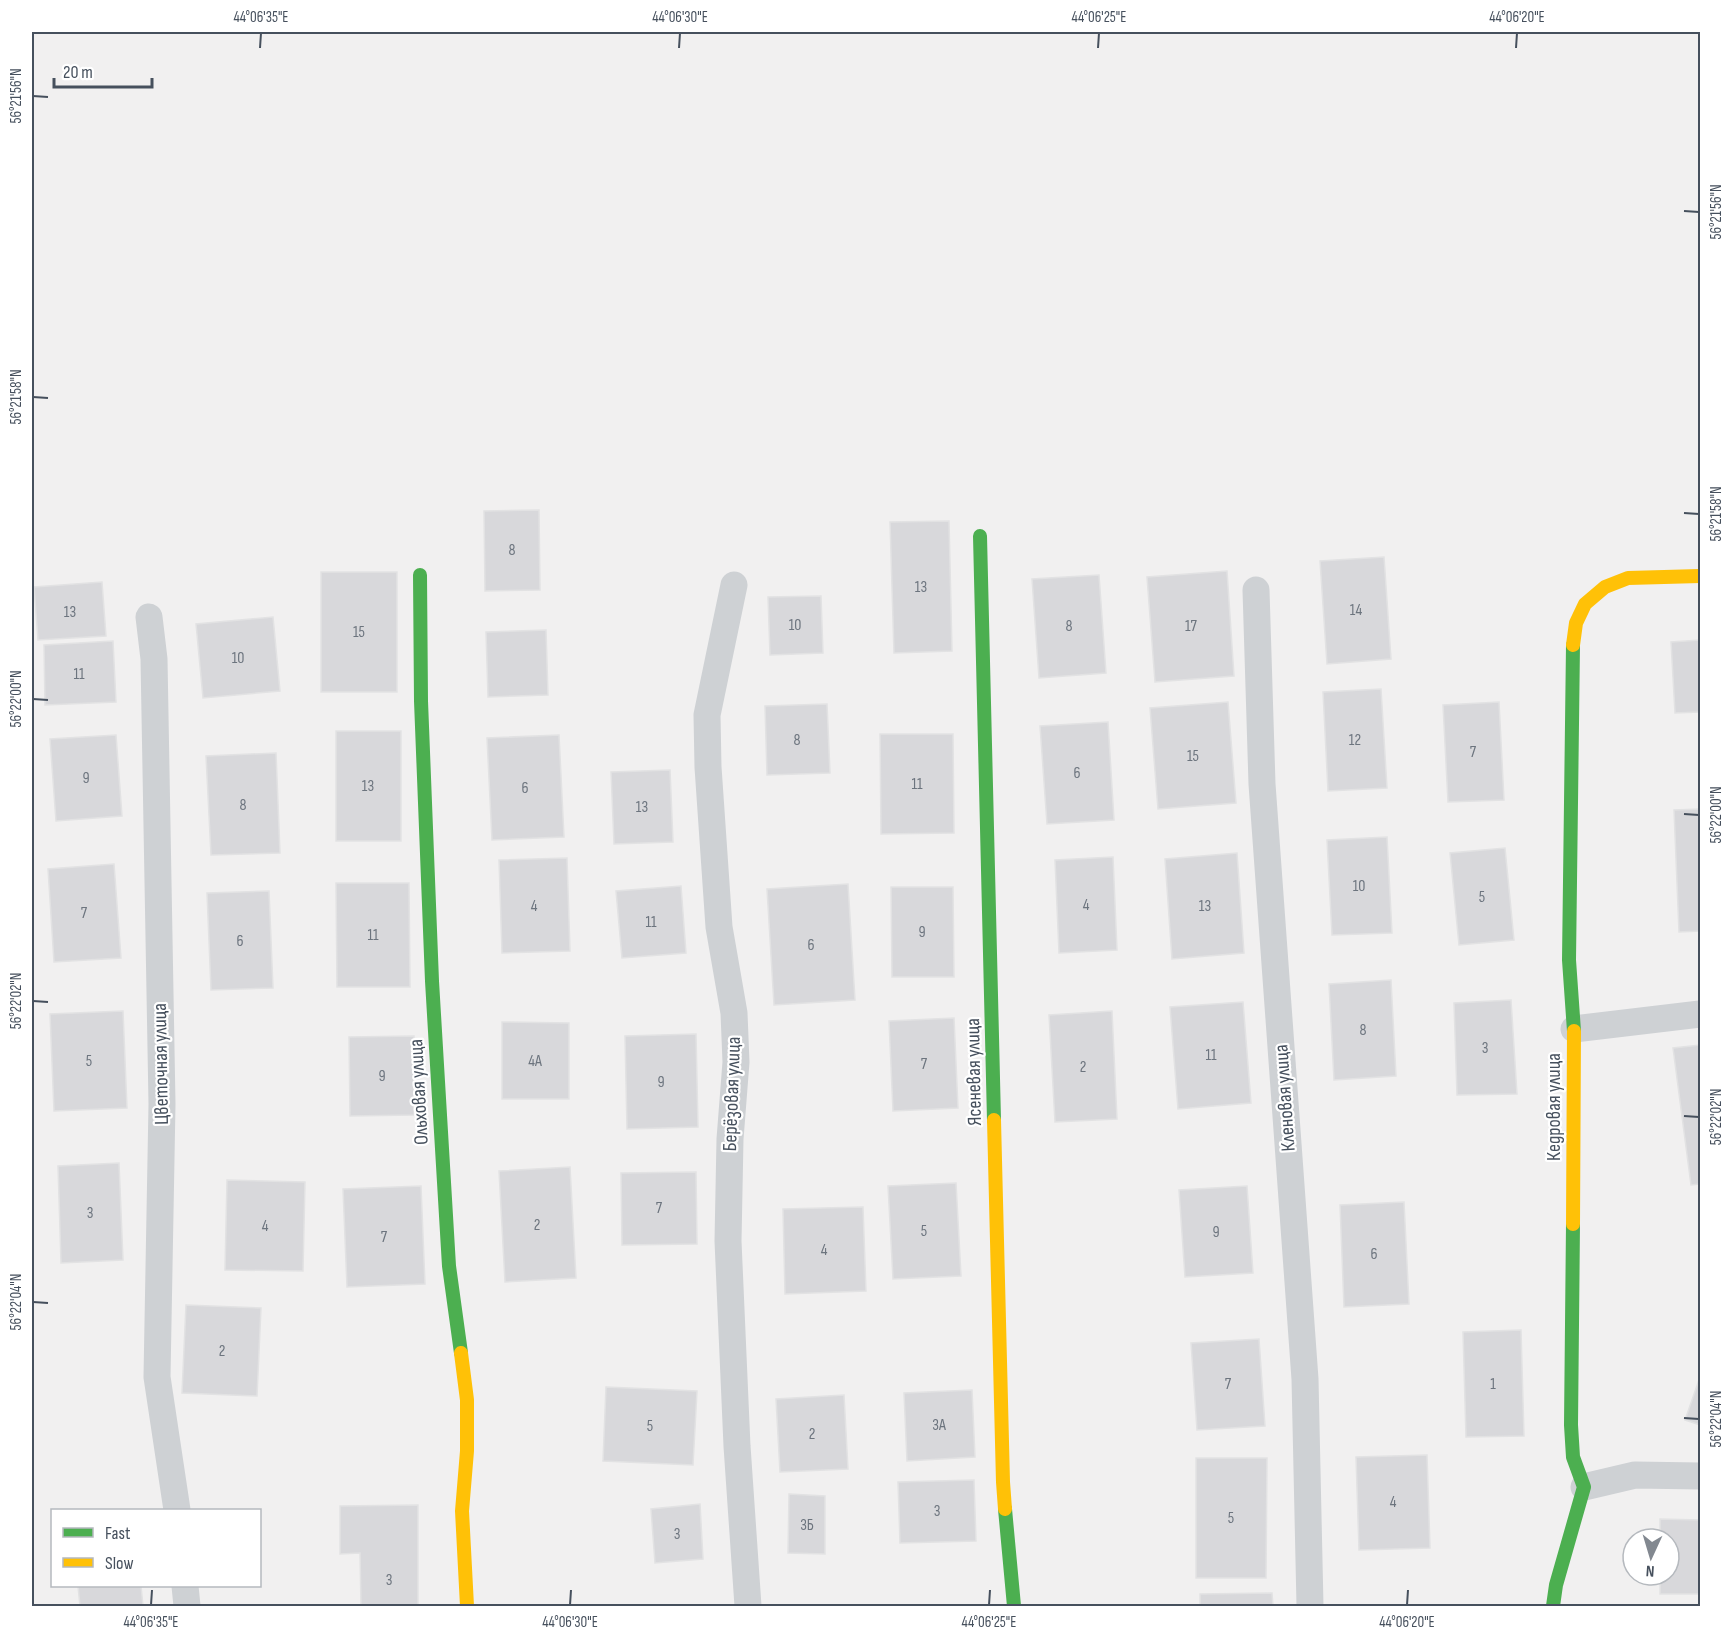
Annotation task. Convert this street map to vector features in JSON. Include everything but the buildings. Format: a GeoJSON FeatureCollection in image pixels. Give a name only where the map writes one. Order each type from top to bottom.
{"type":"FeatureCollection","features":[{"type":"Feature","properties":{"kind":"street","name":"Ясеневая улица"},"geometry":{"type":"LineString","coordinates":[[980,536],[1004,1482],[1014,1606]]}},
{"type":"Feature","properties":{"kind":"street","name":"Ольховая улица"},"geometry":{"type":"LineString","coordinates":[[420,575],[421,701],[432,981],[448,1266],[467,1400],[467,1451],[462,1510],[467,1606]]}},
{"type":"Feature","properties":{"kind":"street","name":"Кедровая улица"},"geometry":{"type":"LineString","coordinates":[[1584,1487],[1573,1457],[1571,1425],[1574,1029],[1569,960],[1572,651],[1576,623],[1585,604],[1605,587],[1628,578],[1701,576]]}},
{"type":"Feature","properties":{"kind":"street","name":"Берёзовая улица"},"geometry":{"type":"LineString","coordinates":[[734,585],[707,715],[718,927],[734,1013],[736,1062],[730,1139],[729,1241],[737,1446],[748,1606]]}},
{"type":"Feature","properties":{"kind":"street","name":"Кленовая улица"},"geometry":{"type":"LineString","coordinates":[[1256,590],[1262,784],[1305,1379],[1310,1606]]}},
{"type":"Feature","properties":{"kind":"street","name":"Цветочная улица"},"geometry":{"type":"LineString","coordinates":[[149,616],[154,659],[162,1104],[158,1377],[177,1509]]}},
{"type":"Feature","properties":{"kind":"street"},"geometry":{"type":"LineString","coordinates":[[1574,1029],[1701,1014]]}},
{"type":"Feature","properties":{"kind":"street"},"geometry":{"type":"LineString","coordinates":[[1552,1606],[1584,1487],[1635,1475],[1701,1476]]}},
{"type":"Feature","properties":{"kind":"street"},"geometry":{"type":"LineString","coordinates":[[185,1587],[187,1606]]}},
{"type":"Feature","properties":{"kind":"traffic: fast"},"geometry":{"type":"LineString","coordinates":[[980,536],[994,1120]]}},
{"type":"Feature","properties":{"kind":"traffic: fast"},"geometry":{"type":"LineString","coordinates":[[420,575],[421,701],[432,981],[449,1266],[461,1353]]}},
{"type":"Feature","properties":{"kind":"traffic: fast"},"geometry":{"type":"LineString","coordinates":[[1573,645],[1569,960],[1574,1031]]}},
{"type":"Feature","properties":{"kind":"traffic: fast"},"geometry":{"type":"LineString","coordinates":[[1553,1606],[1556,1585],[1584,1487],[1573,1457],[1571,1425],[1573,1224]]}},
{"type":"Feature","properties":{"kind":"traffic: fast"},"geometry":{"type":"LineString","coordinates":[[1005,1509],[1014,1606]]}},
{"type":"Feature","properties":{"kind":"traffic: slow"},"geometry":{"type":"LineString","coordinates":[[1573,645],[1576,623],[1585,604],[1605,587],[1628,578],[1700,576]]}},
{"type":"Feature","properties":{"kind":"traffic: slow"},"geometry":{"type":"LineString","coordinates":[[1573,1224],[1574,1031]]}},
{"type":"Feature","properties":{"kind":"traffic: slow"},"geometry":{"type":"LineString","coordinates":[[994,1120],[1005,1509]]}},
{"type":"Feature","properties":{"kind":"traffic: slow"},"geometry":{"type":"LineString","coordinates":[[461,1353],[467,1400],[467,1451],[462,1511],[467,1606]]}}]}
